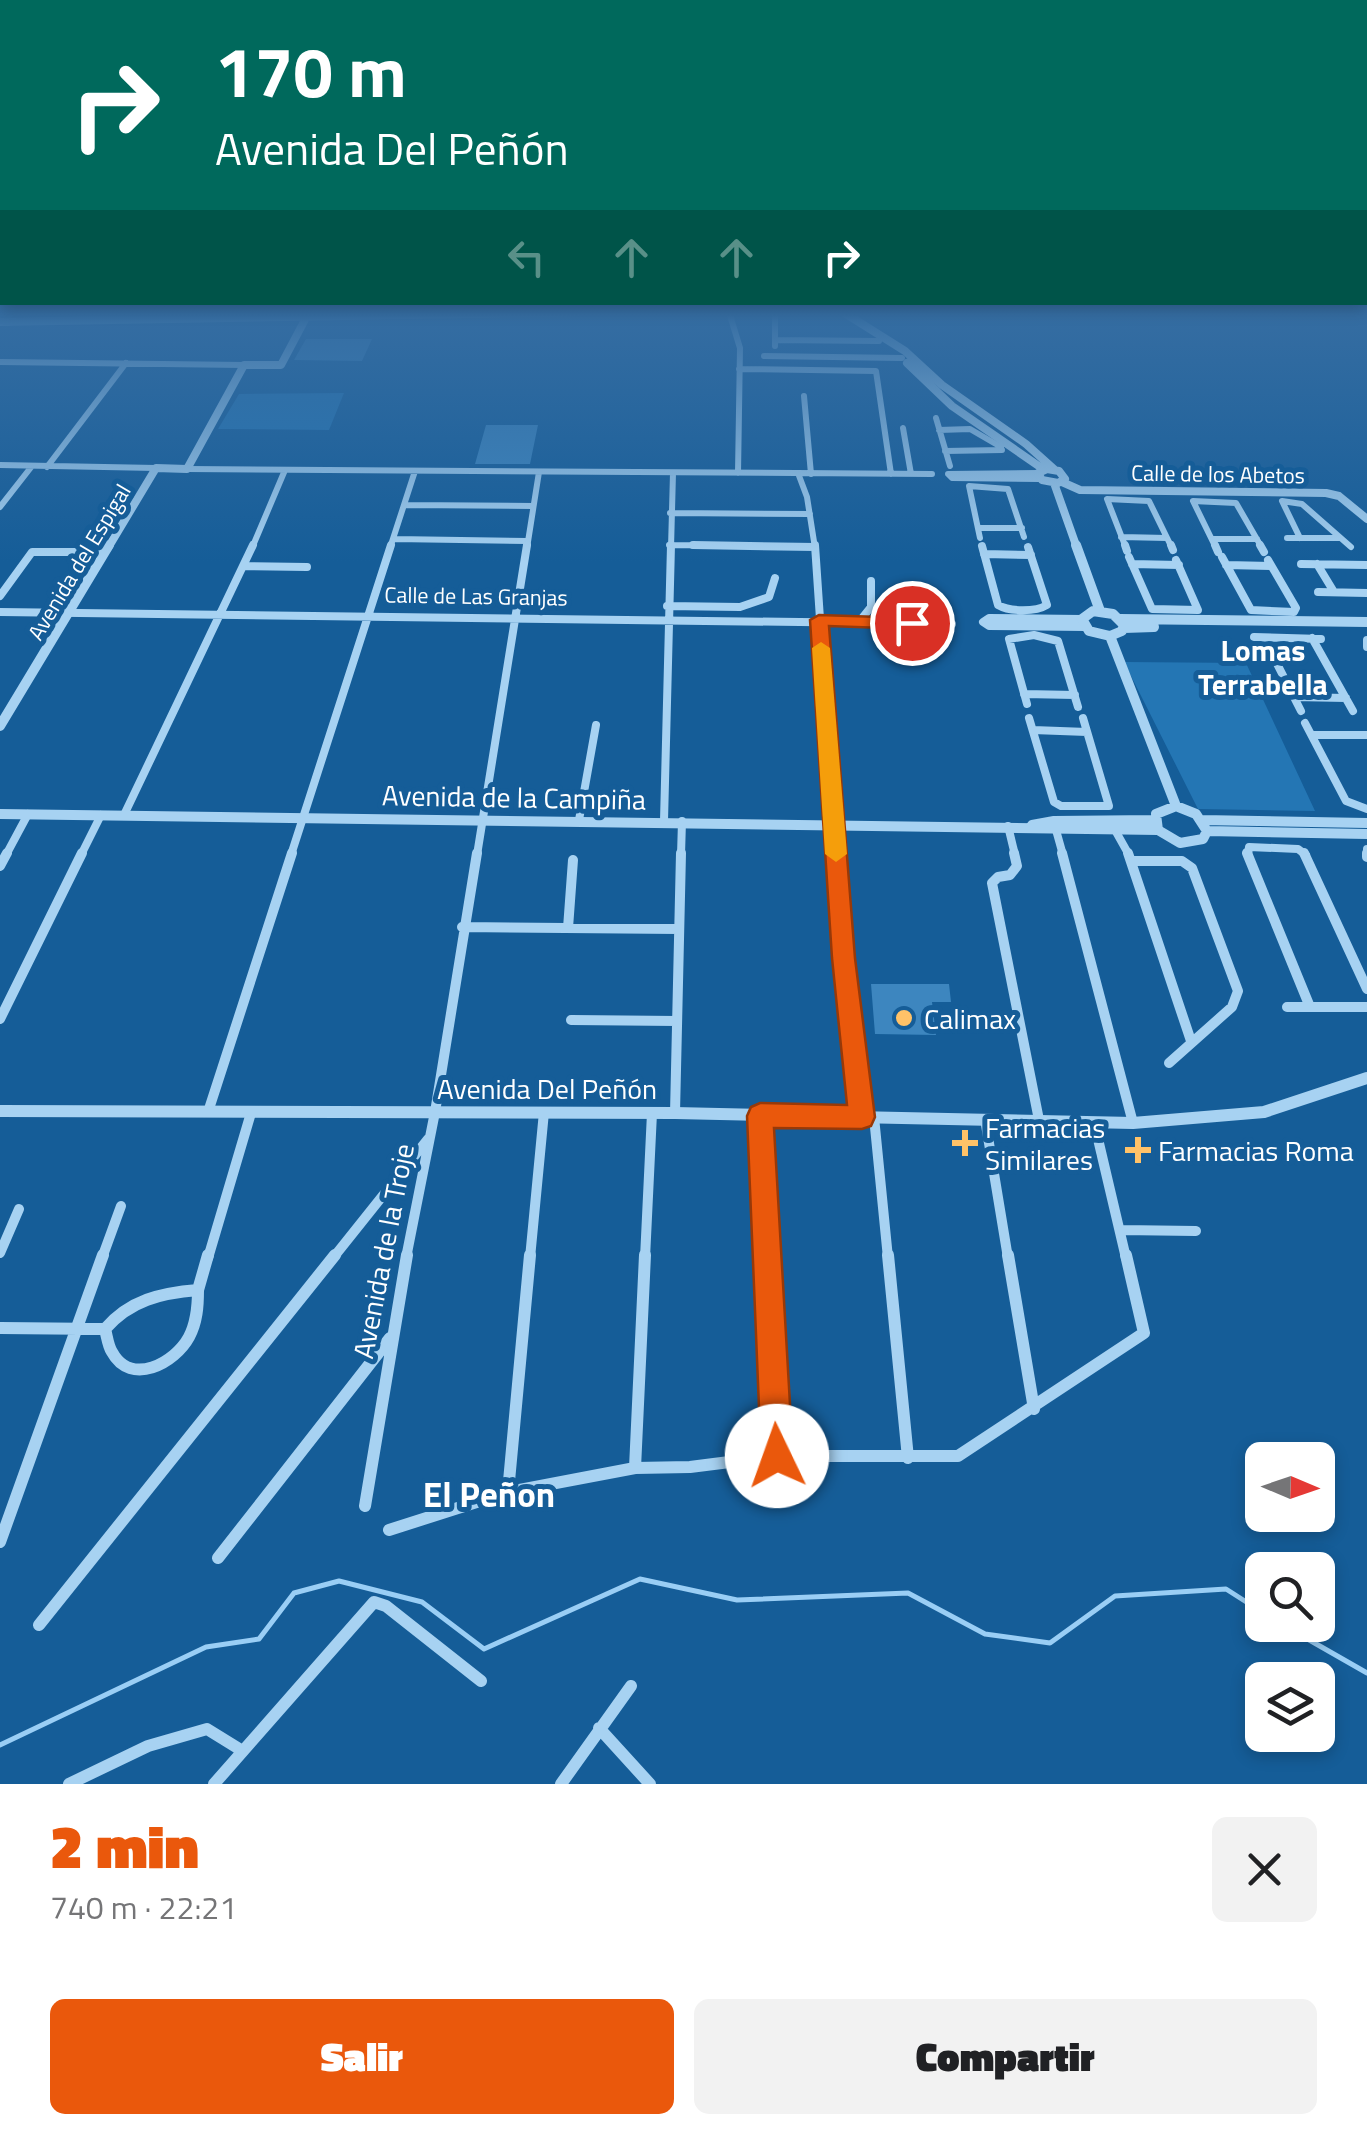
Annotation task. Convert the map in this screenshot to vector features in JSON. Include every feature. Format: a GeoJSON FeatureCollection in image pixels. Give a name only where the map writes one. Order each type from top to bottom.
{"type":"FeatureCollection","features":[{"type":"Feature","properties":{"kind":"street"},"geometry":{"type":"LineString","coordinates":[[48,467],[102,395]]}},
{"type":"Feature","properties":{"kind":"street"},"geometry":{"type":"LineString","coordinates":[[227,395],[187,469],[932,474]]}},
{"type":"Feature","properties":{"kind":"street"},"geometry":{"type":"LineString","coordinates":[[738,473],[739,395]]}},
{"type":"Feature","properties":{"kind":"street"},"geometry":{"type":"LineString","coordinates":[[880,395],[892,474]]}},
{"type":"Feature","properties":{"kind":"street","name":"Calle de los Abetos"},"geometry":{"type":"LineString","coordinates":[[941,395],[998,436],[1040,474],[1075,490],[1127,495],[1336,494],[1367,519]]}},
{"type":"Feature","properties":{"kind":"street"},"geometry":{"type":"LineString","coordinates":[[957,395],[1066,476],[1058,483],[1100,611]]}},
{"type":"Feature","properties":{"kind":"street"},"geometry":{"type":"LineString","coordinates":[[804,396],[810,474]]}},
{"type":"Feature","properties":{"kind":"street"},"geometry":{"type":"LineString","coordinates":[[951,405],[964,401]]}},
{"type":"Feature","properties":{"kind":"street"},"geometry":{"type":"LineString","coordinates":[[936,418],[950,466]]}},
{"type":"Feature","properties":{"kind":"street"},"geometry":{"type":"LineString","coordinates":[[903,428],[911,474]]}},
{"type":"Feature","properties":{"kind":"street"},"geometry":{"type":"LineString","coordinates":[[939,430],[970,429],[1002,449],[946,450]]}},
{"type":"Feature","properties":{"kind":"street"},"geometry":{"type":"LineString","coordinates":[[988,439],[998,436]]}},
{"type":"Feature","properties":{"kind":"street"},"geometry":{"type":"LineString","coordinates":[[0,466],[156,468]]}},
{"type":"Feature","properties":{"kind":"street"},"geometry":{"type":"LineString","coordinates":[[0,507],[32,466]]}},
{"type":"Feature","properties":{"kind":"street","name":"Avenida del Espigal"},"geometry":{"type":"LineString","coordinates":[[0,726],[156,468],[187,469]]}},
{"type":"Feature","properties":{"kind":"street"},"geometry":{"type":"LineString","coordinates":[[124,815],[244,566],[285,470]]}},
{"type":"Feature","properties":{"kind":"street"},"geometry":{"type":"LineString","coordinates":[[1056,470],[967,488],[998,605],[1058,641],[1078,706]]}},
{"type":"Feature","properties":{"kind":"street"},"geometry":{"type":"LineString","coordinates":[[208,1112],[414,472]]}},
{"type":"Feature","properties":{"kind":"street","name":"Avenida de la Troje"},"geometry":{"type":"LineString","coordinates":[[365,1506],[391,1336],[435,1112],[462,927],[540,472]]}},
{"type":"Feature","properties":{"kind":"street"},"geometry":{"type":"LineString","coordinates":[[664,821],[666,618],[673,473]]}},
{"type":"Feature","properties":{"kind":"street"},"geometry":{"type":"LineString","coordinates":[[798,473],[815,547],[844,958],[868,1117],[908,1458]]}},
{"type":"Feature","properties":{"kind":"street"},"geometry":{"type":"LineString","coordinates":[[1024,537],[1008,489],[948,474],[1040,474]]}},
{"type":"Feature","properties":{"kind":"street"},"geometry":{"type":"LineString","coordinates":[[1173,550],[1150,502],[1127,495],[1106,500],[1149,606],[1178,616],[1280,625]]}},
{"type":"Feature","properties":{"kind":"street"},"geometry":{"type":"LineString","coordinates":[[1301,711],[1259,638],[1280,625],[1296,608],[1237,504],[1214,496],[1193,501],[1248,606],[1280,625],[1317,639],[1353,711]]}},
{"type":"Feature","properties":{"kind":"street"},"geometry":{"type":"LineString","coordinates":[[1300,538],[1281,503],[1290,496],[1351,548]]}},
{"type":"Feature","properties":{"kind":"street"},"geometry":{"type":"LineString","coordinates":[[405,505],[533,506]]}},
{"type":"Feature","properties":{"kind":"street"},"geometry":{"type":"LineString","coordinates":[[670,513],[810,514]]}},
{"type":"Feature","properties":{"kind":"street"},"geometry":{"type":"LineString","coordinates":[[978,528],[1022,528]]}},
{"type":"Feature","properties":{"kind":"street"},"geometry":{"type":"LineString","coordinates":[[1121,538],[1166,538]]}},
{"type":"Feature","properties":{"kind":"street"},"geometry":{"type":"LineString","coordinates":[[1287,538],[1340,538]]}},
{"type":"Feature","properties":{"kind":"street"},"geometry":{"type":"LineString","coordinates":[[395,539],[527,541]]}},
{"type":"Feature","properties":{"kind":"street"},"geometry":{"type":"LineString","coordinates":[[1212,539],[1257,539]]}},
{"type":"Feature","properties":{"kind":"street"},"geometry":{"type":"LineString","coordinates":[[669,545],[815,547]]}},
{"type":"Feature","properties":{"kind":"street"},"geometry":{"type":"LineString","coordinates":[[982,546],[1029,551],[1046,606],[1010,639],[1027,704]]}},
{"type":"Feature","properties":{"kind":"street"},"geometry":{"type":"LineString","coordinates":[[0,596],[32,552],[104,552]]}},
{"type":"Feature","properties":{"kind":"street"},"geometry":{"type":"LineString","coordinates":[[1110,636],[1122,623],[1178,616],[1199,608],[1177,562],[1129,558]]}},
{"type":"Feature","properties":{"kind":"street"},"geometry":{"type":"LineString","coordinates":[[1222,558],[1268,559]]}},
{"type":"Feature","properties":{"kind":"street"},"geometry":{"type":"LineString","coordinates":[[1302,564],[1367,565]]}},
{"type":"Feature","properties":{"kind":"street"},"geometry":{"type":"LineString","coordinates":[[1317,564],[1334,592]]}},
{"type":"Feature","properties":{"kind":"street"},"geometry":{"type":"LineString","coordinates":[[244,566],[307,567]]}},
{"type":"Feature","properties":{"kind":"street"},"geometry":{"type":"LineString","coordinates":[[667,606],[740,606],[770,598],[775,578]]}},
{"type":"Feature","properties":{"kind":"street"},"geometry":{"type":"LineString","coordinates":[[860,622],[872,607],[871,581]]}},
{"type":"Feature","properties":{"kind":"street"},"geometry":{"type":"LineString","coordinates":[[1318,592],[1367,592]]}},
{"type":"Feature","properties":{"kind":"street"},"geometry":{"type":"LineString","coordinates":[[1084,623],[1088,613],[1100,611],[1122,623],[1367,626]]}},
{"type":"Feature","properties":{"kind":"street","name":"Calle de Las Granjas"},"geometry":{"type":"LineString","coordinates":[[0,612],[952,624]]}},
{"type":"Feature","properties":{"kind":"street"},"geometry":{"type":"LineString","coordinates":[[1026,623],[989,626],[983,622],[1084,623],[1110,636],[1176,806],[1204,826],[1267,832],[1367,822]]}},
{"type":"Feature","properties":{"kind":"street"},"geometry":{"type":"LineString","coordinates":[[1024,694],[1075,695]]}},
{"type":"Feature","properties":{"kind":"street"},"geometry":{"type":"LineString","coordinates":[[1294,698],[1346,698]]}},
{"type":"Feature","properties":{"kind":"street"},"geometry":{"type":"LineString","coordinates":[[1029,718],[1054,802],[1096,815],[1110,803],[1083,718]]}},
{"type":"Feature","properties":{"kind":"street"},"geometry":{"type":"LineString","coordinates":[[1305,722],[1346,802],[1367,809]]}},
{"type":"Feature","properties":{"kind":"street"},"geometry":{"type":"LineString","coordinates":[[1359,722],[1367,735]]}},
{"type":"Feature","properties":{"kind":"street"},"geometry":{"type":"LineString","coordinates":[[579,820],[596,724]]}},
{"type":"Feature","properties":{"kind":"street"},"geometry":{"type":"LineString","coordinates":[[1033,730],[1087,732]]}},
{"type":"Feature","properties":{"kind":"street"},"geometry":{"type":"LineString","coordinates":[[1312,735],[1367,735]]}},
{"type":"Feature","properties":{"kind":"street"},"geometry":{"type":"LineString","coordinates":[[1176,806],[1160,810],[1156,825],[1173,841],[1198,842],[1204,826]]}},
{"type":"Feature","properties":{"kind":"street","name":"Avenida de la Campiña"},"geometry":{"type":"LineString","coordinates":[[0,814],[1073,825]]}},
{"type":"Feature","properties":{"kind":"street"},"geometry":{"type":"LineString","coordinates":[[0,866],[28,814]]}},
{"type":"Feature","properties":{"kind":"street"},"geometry":{"type":"LineString","coordinates":[[0,1019],[101,815]]}},
{"type":"Feature","properties":{"kind":"street","name":"Avenida de la Campiña"},"geometry":{"type":"LineString","coordinates":[[1028,826],[1056,830],[1096,815],[1156,825]]}},
{"type":"Feature","properties":{"kind":"street","name":"Avenida de la Campiña"},"geometry":{"type":"LineString","coordinates":[[1096,815],[1122,830],[1156,825]]}},
{"type":"Feature","properties":{"kind":"street"},"geometry":{"type":"LineString","coordinates":[[676,1113],[682,821]]}},
{"type":"Feature","properties":{"kind":"street"},"geometry":{"type":"LineString","coordinates":[[1008,826],[1015,872],[998,876],[992,883],[1039,1120]]}},
{"type":"Feature","properties":{"kind":"street"},"geometry":{"type":"LineString","coordinates":[[1204,826],[1327,828],[1367,834]]}},
{"type":"Feature","properties":{"kind":"street"},"geometry":{"type":"LineString","coordinates":[[1056,830],[1133,1123]]}},
{"type":"Feature","properties":{"kind":"street"},"geometry":{"type":"LineString","coordinates":[[1122,830],[1191,1042]]}},
{"type":"Feature","properties":{"kind":"street"},"geometry":{"type":"LineString","coordinates":[[1267,832],[1274,847]]}},
{"type":"Feature","properties":{"kind":"street"},"geometry":{"type":"LineString","coordinates":[[1310,1007],[1246,852],[1249,847],[1298,848],[1306,854],[1367,988]]}},
{"type":"Feature","properties":{"kind":"street"},"geometry":{"type":"LineString","coordinates":[[568,928],[573,860]]}},
{"type":"Feature","properties":{"kind":"street"},"geometry":{"type":"LineString","coordinates":[[1131,861],[1182,861],[1192,868],[1238,991],[1232,1006],[1169,1063]]}},
{"type":"Feature","properties":{"kind":"street"},"geometry":{"type":"LineString","coordinates":[[462,927],[679,929]]}},
{"type":"Feature","properties":{"kind":"street"},"geometry":{"type":"LineString","coordinates":[[1287,1007],[1367,1008]]}},
{"type":"Feature","properties":{"kind":"street"},"geometry":{"type":"LineString","coordinates":[[571,1020],[676,1021]]}},
{"type":"Feature","properties":{"kind":"street","name":"Avenida Del Peñón"},"geometry":{"type":"LineString","coordinates":[[0,1111],[676,1113],[1133,1123],[1264,1112],[1367,1078]]}},
{"type":"Feature","properties":{"kind":"street"},"geometry":{"type":"LineString","coordinates":[[198,1290],[138,1300],[119,1310],[104,1329],[106,1344],[121,1363],[146,1370],[174,1358],[186,1343],[198,1312],[198,1290],[251,1112]]}},
{"type":"Feature","properties":{"kind":"street"},"geometry":{"type":"LineString","coordinates":[[508,1492],[544,1112]]}},
{"type":"Feature","properties":{"kind":"street"},"geometry":{"type":"LineString","coordinates":[[635,1468],[652,1114]]}},
{"type":"Feature","properties":{"kind":"street"},"geometry":{"type":"LineString","coordinates":[[760,1116],[777,1456]]}},
{"type":"Feature","properties":{"kind":"street"},"geometry":{"type":"LineString","coordinates":[[984,1119],[1034,1409]]}},
{"type":"Feature","properties":{"kind":"street"},"geometry":{"type":"LineString","coordinates":[[389,1530],[508,1492],[635,1468],[690,1467],[777,1456],[958,1456],[1144,1333],[1094,1122]]}},
{"type":"Feature","properties":{"kind":"street"},"geometry":{"type":"LineString","coordinates":[[39,1625],[430,1137]]}},
{"type":"Feature","properties":{"kind":"street"},"geometry":{"type":"LineString","coordinates":[[0,1542],[121,1206]]}},
{"type":"Feature","properties":{"kind":"street"},"geometry":{"type":"LineString","coordinates":[[0,1253],[19,1209]]}},
{"type":"Feature","properties":{"kind":"street"},"geometry":{"type":"LineString","coordinates":[[1121,1230],[1196,1231]]}},
{"type":"Feature","properties":{"kind":"street"},"geometry":{"type":"LineString","coordinates":[[0,1328],[104,1329]]}},
{"type":"Feature","properties":{"kind":"street"},"geometry":{"type":"LineString","coordinates":[[218,1558],[391,1336]]}},
{"type":"Feature","properties":{"kind":"street"},"geometry":{"type":"LineString","coordinates":[[214,1784],[374,1602],[386,1606],[481,1682]]}},
{"type":"Feature","properties":{"kind":"street"},"geometry":{"type":"LineString","coordinates":[[561,1784],[631,1686]]}},
{"type":"Feature","properties":{"kind":"street"},"geometry":{"type":"LineString","coordinates":[[599,1728],[650,1784]]}},
{"type":"Feature","properties":{"kind":"street"},"geometry":{"type":"LineString","coordinates":[[69,1784],[148,1746],[207,1730],[242,1750]]}},
{"type":"Feature","properties":{"kind":"shaded area"},"geometry":{"type":"Polygon","coordinates":[[[238,395],[343,395],[329,430],[218,429],[238,395]]]}},
{"type":"Feature","properties":{"kind":"shaded area"},"geometry":{"type":"Polygon","coordinates":[[[1124,662],[1246,663],[1315,811],[1198,809],[1124,662]]]}},
{"type":"Feature","properties":{"kind":"building"},"geometry":{"type":"Polygon","coordinates":[[[486,425],[538,425],[530,464],[475,464],[486,425]]]}},
{"type":"Feature","properties":{"kind":"building","name":"Calimax"},"geometry":{"type":"Polygon","coordinates":[[[871,984],[949,984],[951,1002],[932,1002],[936,1035],[875,1034],[871,984]]]}},
{"type":"Feature","properties":{"kind":"waterway"},"geometry":{"type":"LineString","coordinates":[[0,1745],[206,1647],[259,1639],[294,1593],[339,1581],[422,1602],[484,1649],[640,1579],[737,1600],[908,1593],[985,1634],[1050,1643],[1115,1596],[1226,1589],[1245,1601]]}},
{"type":"Feature","properties":{"kind":"waterway"},"geometry":{"type":"LineString","coordinates":[[1313,1642],[1367,1673]]}},
{"type":"Feature","properties":{"kind":"slow traffic"},"geometry":{"type":"LineString","coordinates":[[821,648],[836,854]]}},
{"type":"Feature","properties":{"kind":"place","name":"Calimax"},"geometry":{"type":"Point","coordinates":[904,1018]}},
{"type":"Feature","properties":{"kind":"place","name":"Farmacias Similares"},"geometry":{"type":"Point","coordinates":[965,1143]}},
{"type":"Feature","properties":{"kind":"place","name":"Farmacias Roma"},"geometry":{"type":"Point","coordinates":[1138,1150]}},
{"type":"Feature","properties":{"kind":"district","name":"Lomas Terrabella"},"geometry":{"type":"Point","coordinates":[1263,667]}},
{"type":"Feature","properties":{"kind":"district","name":"El Peñon"},"geometry":{"type":"Point","coordinates":[489,1494]}},
{"type":"Feature","properties":{"kind":"route"},"geometry":{"type":"LineString","coordinates":[[777,1456],[760,1116],[862,1117],[844,958],[819,620],[912,623]]}}]}
